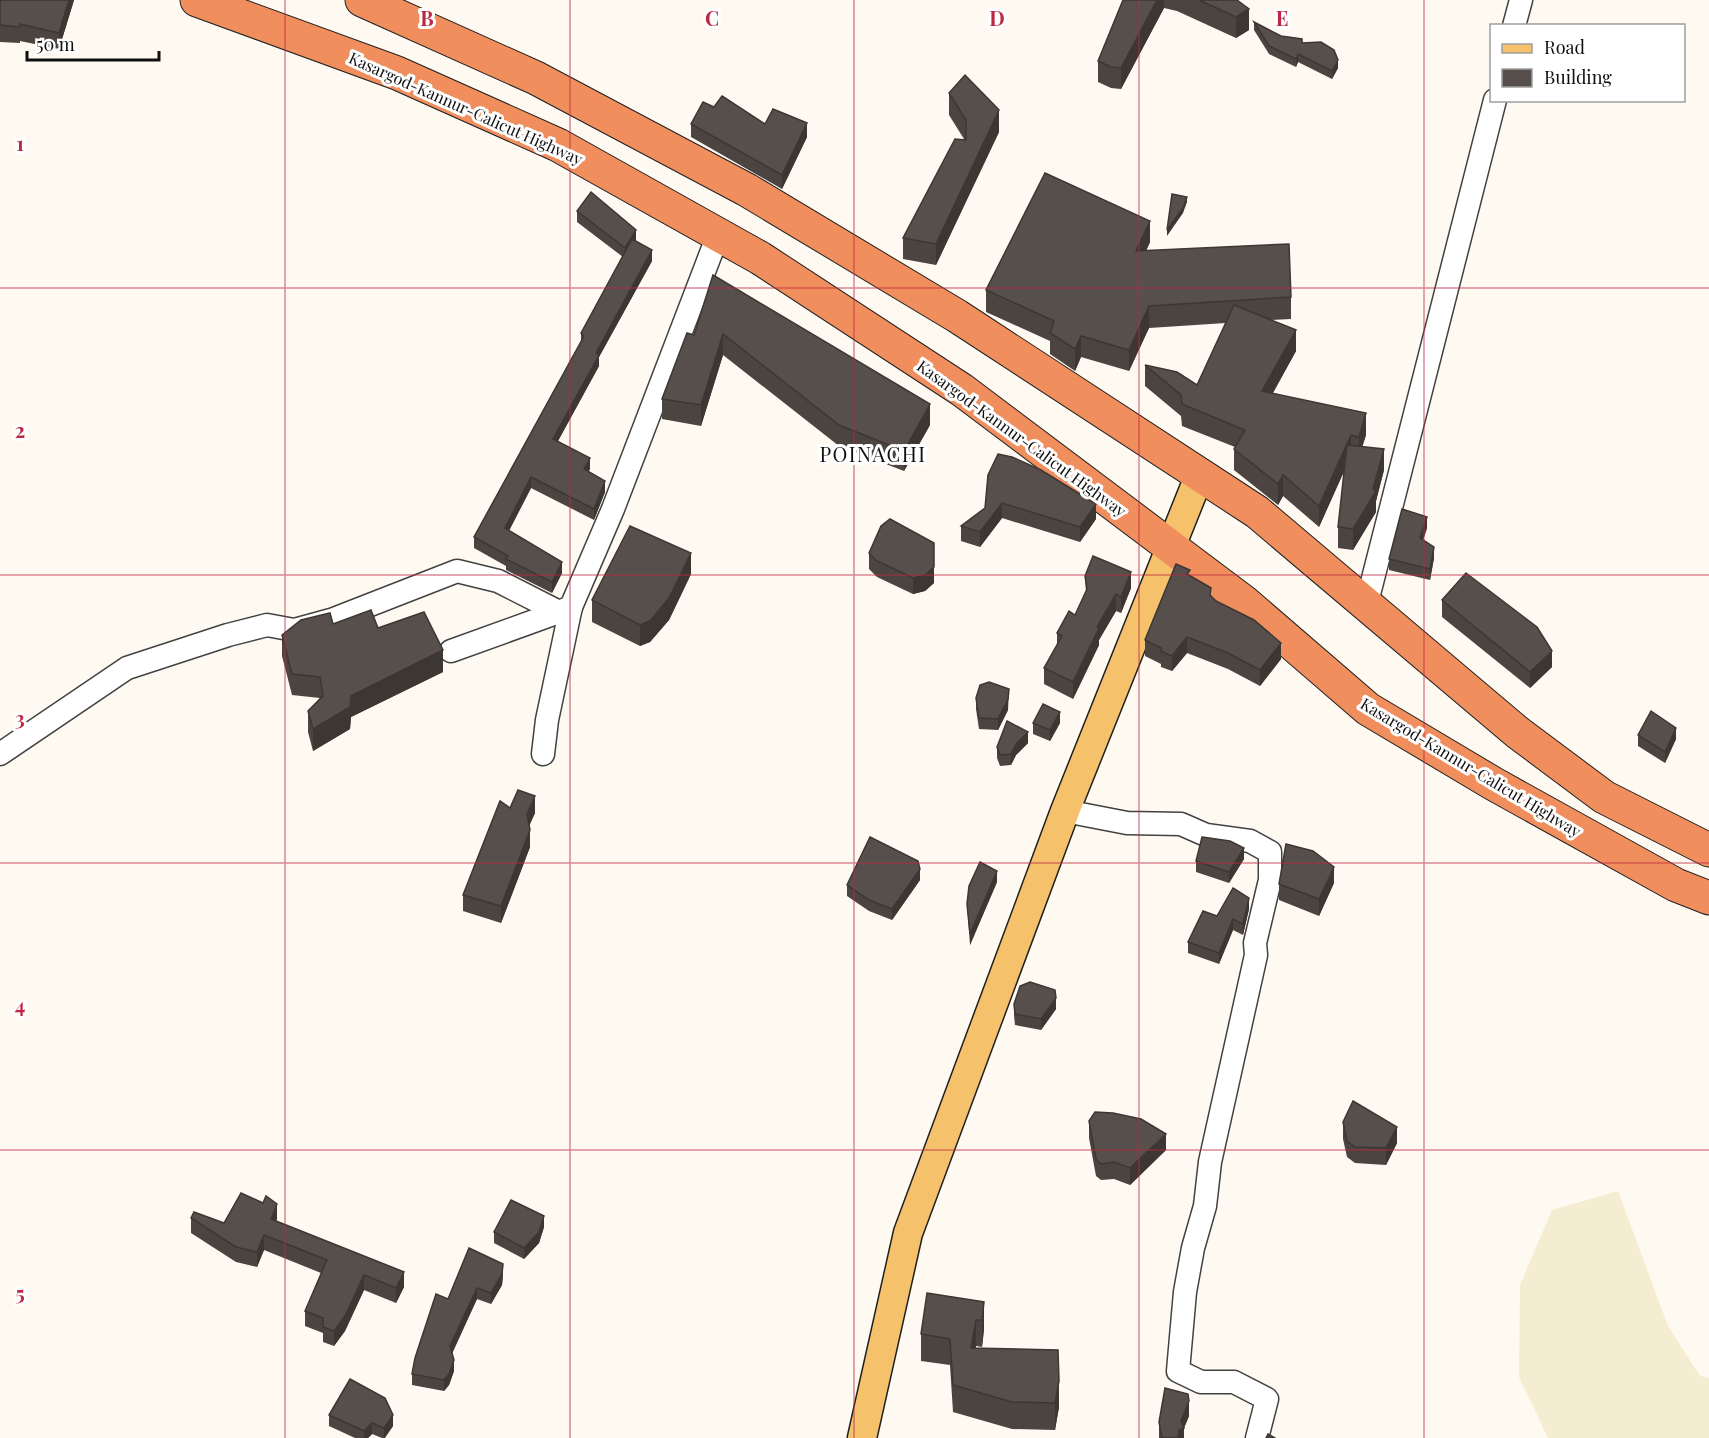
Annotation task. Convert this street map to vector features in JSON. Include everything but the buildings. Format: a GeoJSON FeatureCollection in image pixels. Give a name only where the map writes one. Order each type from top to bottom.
{"type":"FeatureCollection","features":[{"type":"Feature","properties":{"kind":"highway","name":"Kasargod-Kannur-Calicut Highway"},"geometry":{"type":"LineString","coordinates":[[197,0],[386,68],[558,145],[760,258],[962,390],[1244,602],[1368,709],[1494,784],[1665,879],[1709,898]]}},
{"type":"Feature","properties":{"kind":"highway"},"geometry":{"type":"LineString","coordinates":[[362,0],[536,78],[747,190],[957,316],[1257,512],[1517,732],[1604,797],[1709,850]]}},
{"type":"Feature","properties":{"kind":"main road"},"geometry":{"type":"LineString","coordinates":[[862,1438],[908,1233],[1065,811],[1200,474]]}},
{"type":"Feature","properties":{"kind":"street"},"geometry":{"type":"LineString","coordinates":[[1515,24],[1521,0]]}},
{"type":"Feature","properties":{"kind":"street"},"geometry":{"type":"LineString","coordinates":[[1366,606],[1494,102]]}},
{"type":"Feature","properties":{"kind":"street"},"geometry":{"type":"LineString","coordinates":[[543,754],[565,609],[613,509],[718,235]]}},
{"type":"Feature","properties":{"kind":"street"},"geometry":{"type":"LineString","coordinates":[[0,754],[127,668],[228,634],[267,625],[294,630],[334,619],[457,571],[498,581],[565,609]]}},
{"type":"Feature","properties":{"kind":"street"},"geometry":{"type":"LineString","coordinates":[[451,651],[565,609]]}},
{"type":"Feature","properties":{"kind":"street"},"geometry":{"type":"LineString","coordinates":[[1065,811],[1127,823],[1181,824],[1217,837],[1250,841],[1270,852],[1270,880],[1255,943],[1256,955],[1210,1162],[1205,1206],[1192,1248],[1185,1292],[1178,1371],[1201,1382],[1234,1382],[1267,1399],[1257,1438]]}},
{"type":"Feature","properties":{"kind":"shaded area"},"geometry":{"type":"Polygon","coordinates":[[[1618,1191],[1668,1326],[1700,1376],[1709,1378],[1709,1438],[1548,1438],[1519,1377],[1520,1285],[1552,1210],[1618,1191]]]}},
{"type":"Feature","properties":{"kind":"district","name":"POINACHI"},"geometry":{"type":"Point","coordinates":[873,453]}}]}
